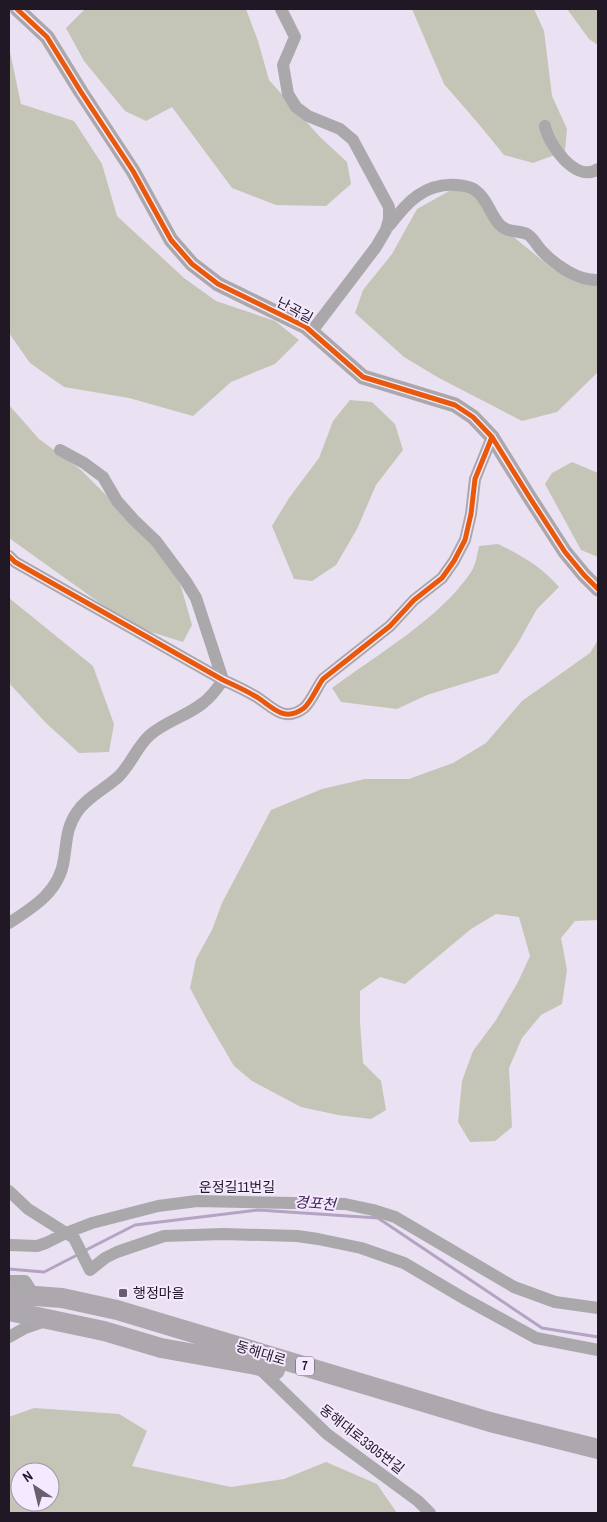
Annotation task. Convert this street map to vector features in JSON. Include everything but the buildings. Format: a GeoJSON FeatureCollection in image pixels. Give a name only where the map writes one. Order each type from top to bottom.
{"type":"FeatureCollection","features":[{"type":"Feature","properties":{"kind":"highway","name":"동해대로"},"geometry":{"type":"LineString","coordinates":[[9,1294],[62,1298],[117,1310],[490,1422],[598,1449]]}},
{"type":"Feature","properties":{"kind":"highway","name":"동해대로"},"geometry":{"type":"LineString","coordinates":[[9,1311],[104,1332],[161,1348],[256,1365],[542,1449],[598,1463]]}},
{"type":"Feature","properties":{"kind":"street","name":"난곡길"},"geometry":{"type":"LineString","coordinates":[[17,9],[47,37],[133,171],[171,240],[192,264],[218,284],[306,326],[363,377],[454,405],[473,417],[492,436],[565,552],[584,575],[598,588]]}},
{"type":"Feature","properties":{"kind":"street"},"geometry":{"type":"LineString","coordinates":[[281,9],[295,37],[283,65],[288,94],[296,106],[308,116],[340,129],[353,140],[389,207],[390,219],[386,230]]}},
{"type":"Feature","properties":{"kind":"street"},"geometry":{"type":"LineString","coordinates":[[545,126],[546,133],[553,146],[571,166],[587,173],[598,169]]}},
{"type":"Feature","properties":{"kind":"street"},"geometry":{"type":"LineString","coordinates":[[312,331],[376,247],[386,230],[413,198],[426,190],[439,186],[466,186],[475,190],[485,200],[498,224],[504,229],[527,234],[555,264],[570,272],[598,280]]}},
{"type":"Feature","properties":{"kind":"street"},"geometry":{"type":"LineString","coordinates":[[9,556],[15,562],[223,680],[258,697],[276,712],[284,714],[294,712],[304,708],[323,679],[390,626],[414,600],[442,578],[465,540],[476,479],[492,436]]}},
{"type":"Feature","properties":{"kind":"street"},"geometry":{"type":"LineString","coordinates":[[60,450],[84,463],[103,477],[117,501],[156,541],[185,580],[196,598],[223,680]]}},
{"type":"Feature","properties":{"kind":"street"},"geometry":{"type":"LineString","coordinates":[[9,923],[37,904],[54,886],[62,871],[66,837],[78,811],[88,800],[118,777],[150,735],[201,704],[211,696],[223,680]]}},
{"type":"Feature","properties":{"kind":"street"},"geometry":{"type":"LineString","coordinates":[[9,1191],[28,1209],[70,1236],[93,1268],[105,1258],[117,1252],[164,1236],[297,1236],[318,1239],[361,1248],[404,1263],[536,1338],[598,1350]]}},
{"type":"Feature","properties":{"kind":"street","name":"운정길11번길"},"geometry":{"type":"LineString","coordinates":[[9,1246],[37,1246],[70,1236],[92,1223],[158,1206],[197,1201],[344,1204],[394,1217],[514,1287],[554,1302],[598,1308]]}},
{"type":"Feature","properties":{"kind":"street"},"geometry":{"type":"LineString","coordinates":[[9,1281],[25,1281],[34,1296]]}},
{"type":"Feature","properties":{"kind":"street"},"geometry":{"type":"LineString","coordinates":[[9,1337],[25,1328],[48,1320]]}},
{"type":"Feature","properties":{"kind":"street","name":"동해대로3305번길"},"geometry":{"type":"LineString","coordinates":[[256,1365],[327,1434],[418,1501],[430,1513]]}},
{"type":"Feature","properties":{"kind":"shaded area"},"geometry":{"type":"Polygon","coordinates":[[[85,9],[246,9],[258,41],[269,80],[320,137],[347,162],[351,184],[326,206],[276,205],[232,188],[172,107],[146,121],[125,111],[84,61],[66,28],[85,9]]]}},
{"type":"Feature","properties":{"kind":"shaded area"},"geometry":{"type":"Polygon","coordinates":[[[412,9],[534,9],[544,31],[552,96],[567,129],[565,151],[533,163],[504,155],[444,84],[412,9]]]}},
{"type":"Feature","properties":{"kind":"shaded area"},"geometry":{"type":"Polygon","coordinates":[[[567,9],[598,9],[598,45],[589,39],[567,9]]]}},
{"type":"Feature","properties":{"kind":"shaded area"},"geometry":{"type":"Polygon","coordinates":[[[9,47],[21,104],[74,121],[102,164],[117,216],[184,278],[216,301],[275,321],[299,340],[275,364],[231,382],[193,416],[129,398],[64,387],[30,363],[9,333],[9,47]]]}},
{"type":"Feature","properties":{"kind":"shaded area"},"geometry":{"type":"Polygon","coordinates":[[[462,184],[510,234],[554,270],[598,280],[598,372],[557,412],[522,421],[439,378],[404,357],[355,313],[363,290],[392,254],[417,209],[462,184]]]}},
{"type":"Feature","properties":{"kind":"shaded area"},"geometry":{"type":"Polygon","coordinates":[[[350,400],[372,402],[395,424],[403,450],[376,485],[357,529],[336,565],[312,581],[294,579],[272,526],[289,498],[319,458],[333,421],[350,400]]]}},
{"type":"Feature","properties":{"kind":"shaded area"},"geometry":{"type":"Polygon","coordinates":[[[9,405],[39,439],[81,470],[158,547],[180,583],[192,625],[183,642],[132,626],[9,538],[9,405]]]}},
{"type":"Feature","properties":{"kind":"shaded area"},"geometry":{"type":"Polygon","coordinates":[[[572,462],[598,473],[598,557],[581,550],[545,484],[552,473],[572,462]]]}},
{"type":"Feature","properties":{"kind":"shaded area"},"geometry":{"type":"Polygon","coordinates":[[[498,544],[531,562],[546,573],[559,587],[537,609],[498,673],[427,695],[397,709],[341,702],[332,688],[407,635],[443,605],[473,569],[479,546],[498,544]]]}},
{"type":"Feature","properties":{"kind":"shaded area"},"geometry":{"type":"Polygon","coordinates":[[[9,598],[93,666],[114,724],[109,752],[79,753],[46,723],[9,683],[9,598]]]}},
{"type":"Feature","properties":{"kind":"shaded area"},"geometry":{"type":"Polygon","coordinates":[[[598,640],[598,920],[575,921],[561,938],[567,970],[562,1004],[541,1015],[522,1038],[509,1068],[512,1127],[495,1141],[470,1142],[458,1122],[462,1081],[473,1051],[496,1020],[518,982],[530,956],[519,917],[496,914],[471,929],[405,984],[380,977],[360,991],[363,1063],[381,1081],[386,1110],[371,1119],[338,1115],[301,1107],[252,1081],[234,1066],[190,988],[196,959],[212,930],[222,903],[271,810],[322,789],[365,779],[409,779],[453,763],[486,743],[522,701],[590,653],[598,640]]]}},
{"type":"Feature","properties":{"kind":"shaded area"},"geometry":{"type":"Polygon","coordinates":[[[34,1408],[119,1414],[147,1431],[132,1466],[231,1487],[284,1479],[326,1462],[377,1484],[397,1513],[9,1513],[9,1417],[34,1408]]]}},
{"type":"Feature","properties":{"kind":"waterway","name":"경포천"},"geometry":{"type":"LineString","coordinates":[[84,1251],[135,1225],[258,1210],[378,1218],[542,1328],[598,1337]]}},
{"type":"Feature","properties":{"kind":"waterway","name":"경포천"},"geometry":{"type":"LineString","coordinates":[[9,1269],[44,1272],[79,1254]]}},
{"type":"Feature","properties":{"kind":"cycle path"},"geometry":{"type":"LineString","coordinates":[[17,9],[47,37],[133,171],[171,240],[192,264],[218,284],[306,327],[363,377],[455,405],[473,417],[492,437],[565,552],[598,589]]}},
{"type":"Feature","properties":{"kind":"cycle path"},"geometry":{"type":"LineString","coordinates":[[9,556],[15,562],[251,694],[283,714],[290,714],[304,708],[323,679],[390,626],[414,600],[442,578],[465,540],[471,514],[475,479],[492,437]]}},
{"type":"Feature","properties":{"kind":"place","name":"행정마을"},"geometry":{"type":"Point","coordinates":[123,1293]}}]}
